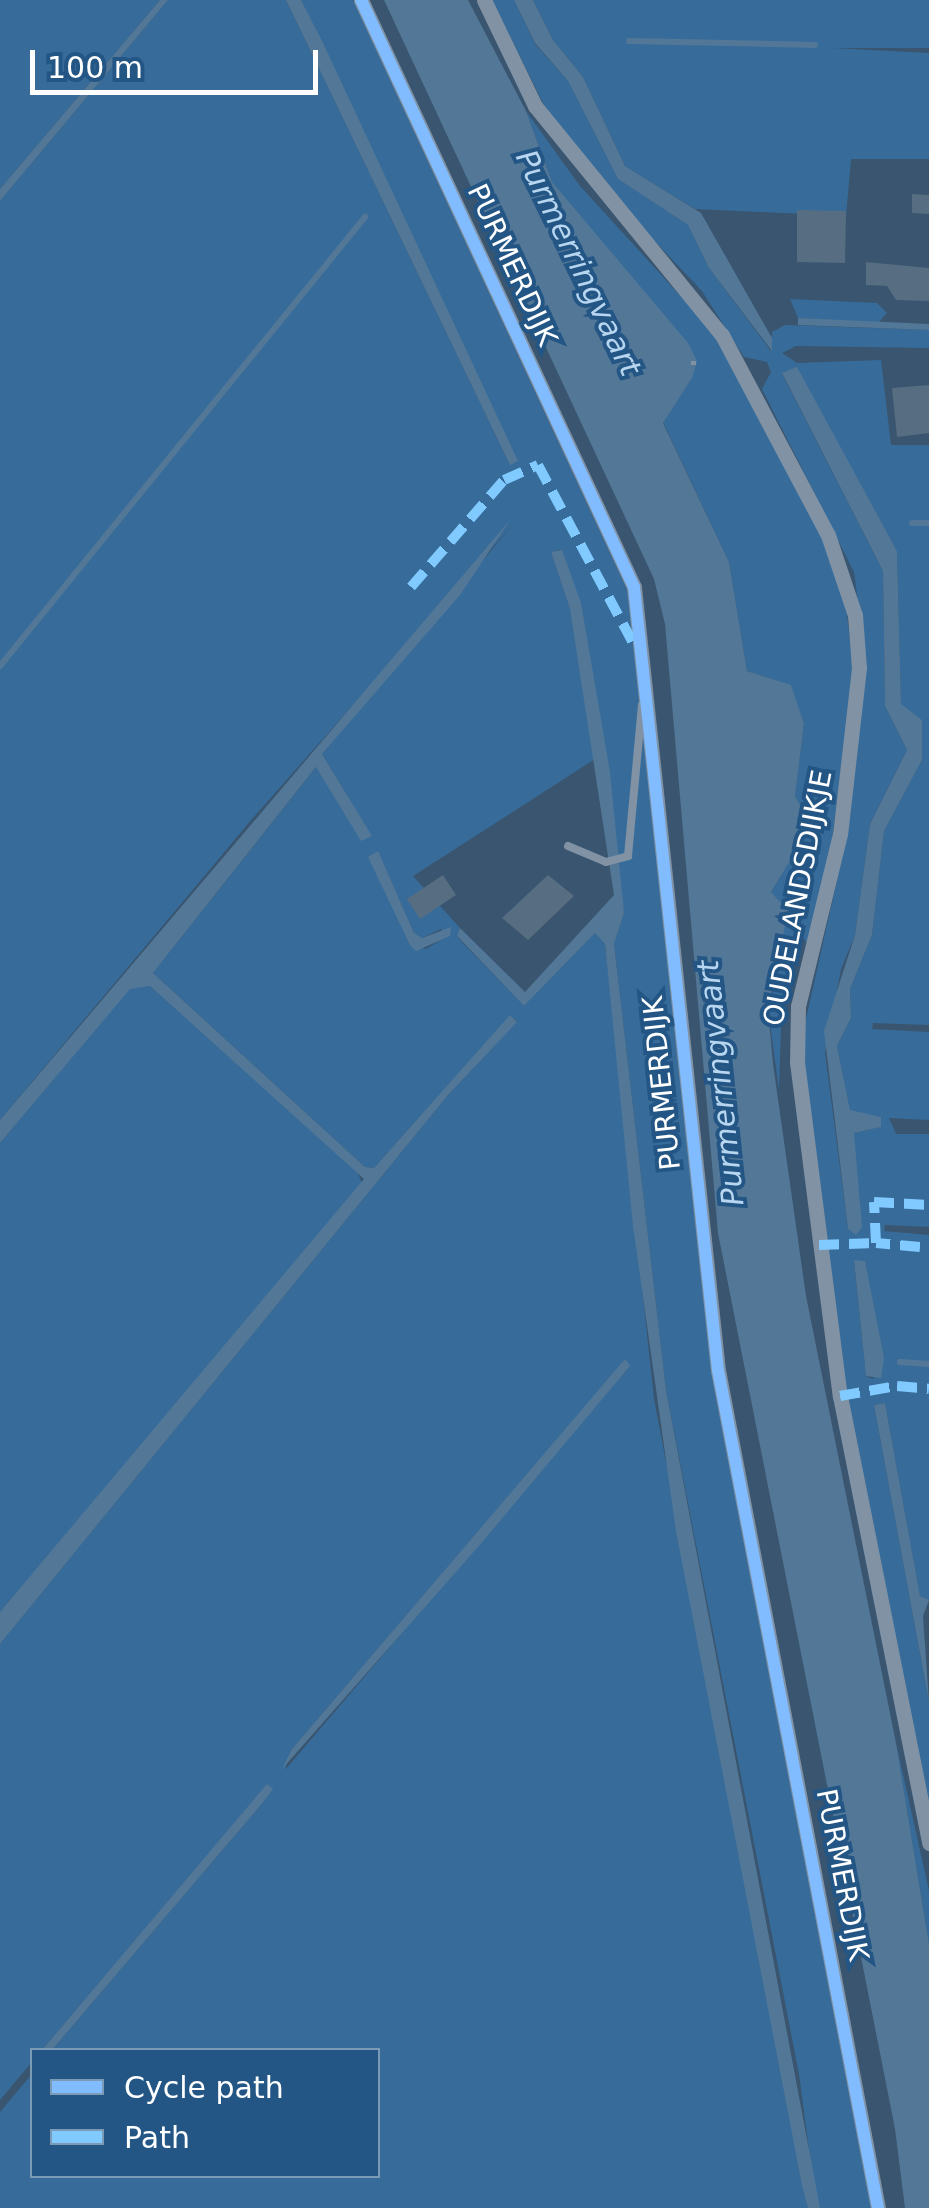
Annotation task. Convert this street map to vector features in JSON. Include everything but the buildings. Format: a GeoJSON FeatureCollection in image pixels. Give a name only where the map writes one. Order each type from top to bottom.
{"type":"FeatureCollection","features":[{"type":"Feature","properties":{"kind":"street","name":"PURMERDIJK"},"geometry":{"type":"LineString","coordinates":[[361,0],[634,587],[718,1370],[878,2208]]}},
{"type":"Feature","properties":{"kind":"street","name":"OUDELANDSDIJKJE"},"geometry":{"type":"LineString","coordinates":[[484,0],[535,106],[722,335],[828,535],[854,614],[859,668],[840,834],[798,1006],[796,1062],[840,1396],[929,1844]]}},
{"type":"Feature","properties":{"kind":"lane"},"geometry":{"type":"LineString","coordinates":[[568,846],[606,862],[628,856],[645,690]]}},
{"type":"Feature","properties":{"kind":"path"},"geometry":{"type":"LineString","coordinates":[[692,363],[699,363]]}},
{"type":"Feature","properties":{"kind":"shaded area"},"geometry":{"type":"Polygon","coordinates":[[[0,0],[160,0],[0,189],[0,0]]]}},
{"type":"Feature","properties":{"kind":"shaded area"},"geometry":{"type":"Polygon","coordinates":[[[168,0],[286,0],[510,465],[301,0],[353,0],[628,592],[713,1370],[873,2208],[820,2208],[815,2195],[799,2074],[666,1390],[614,944],[624,913],[561,550],[551,552],[570,609],[595,759],[413,876],[460,928],[457,937],[524,1006],[595,933],[605,944],[654,1399],[808,2208],[0,2208],[0,2112],[30,2076],[30,2178],[380,2178],[380,2048],[54,2048],[260,1806],[272,1789],[267,1785],[44,2048],[30,2048],[30,2064],[0,2100],[0,1644],[448,1095],[517,1021],[510,1016],[374,1168],[365,1167],[153,973],[317,766],[344,813],[350,800],[322,754],[514,523],[252,819],[0,1120],[0,201],[168,0]],[[378,852],[410,945],[426,949],[446,937],[441,929],[422,938],[414,933],[378,852]],[[625,1360],[292,1749],[285,1770],[629,1367],[625,1360]]]}},
{"type":"Feature","properties":{"kind":"shaded area"},"geometry":{"type":"Polygon","coordinates":[[[492,0],[514,0],[535,44],[568,81],[618,179],[688,225],[709,268],[771,351],[772,332],[785,325],[929,330],[929,348],[796,346],[782,353],[797,363],[881,360],[891,445],[929,445],[929,1025],[873,1023],[872,1029],[929,1032],[929,1120],[889,1118],[896,1134],[929,1134],[929,1227],[885,1225],[884,1231],[929,1235],[929,1600],[920,1597],[885,1403],[874,1405],[929,1702],[929,1816],[841,1363],[800,1046],[844,849],[864,647],[854,572],[762,389],[771,372],[767,362],[744,357],[702,291],[632,217],[545,107],[492,0]],[[796,368],[782,374],[883,571],[885,706],[907,750],[870,824],[855,935],[841,969],[825,1053],[848,1229],[856,1234],[854,1133],[880,1127],[881,1117],[850,1111],[837,1046],[851,1018],[850,989],[872,935],[884,831],[922,760],[922,720],[901,705],[897,551],[796,368]],[[854,1261],[866,1376],[873,1379],[884,1358],[854,1261]]]}},
{"type":"Feature","properties":{"kind":"shaded area"},"geometry":{"type":"Polygon","coordinates":[[[533,0],[929,0],[929,48],[832,48],[929,53],[929,159],[851,159],[846,216],[695,209],[625,166],[583,77],[553,40],[533,0]]]}},
{"type":"Feature","properties":{"kind":"shaded area"},"geometry":{"type":"Polygon","coordinates":[[[526,111],[580,186],[706,324],[733,365],[813,514],[846,604],[853,672],[829,864],[809,947],[801,934],[782,1000],[779,1090],[768,1009],[785,945],[771,892],[801,843],[805,814],[795,796],[804,724],[790,685],[747,671],[729,562],[663,422],[692,378],[651,304],[552,182],[526,111]]]}},
{"type":"Feature","properties":{"kind":"shaded area"},"geometry":{"type":"Polygon","coordinates":[[[790,299],[877,303],[887,313],[878,323],[798,318],[790,299]]]}},
{"type":"Feature","properties":{"kind":"shaded area"},"geometry":{"type":"Polygon","coordinates":[[[150,986],[357,1171],[363,1186],[0,1612],[0,1143],[130,988],[150,986]]]}},
{"type":"Feature","properties":{"kind":"shaded area"},"geometry":{"type":"Polygon","coordinates":[[[896,1743],[929,1891],[929,1944],[896,1743]]]}},
{"type":"Feature","properties":{"kind":"water"},"geometry":{"type":"Polygon","coordinates":[[[160,0],[168,0],[0,201],[0,189],[160,0]]]}},
{"type":"Feature","properties":{"kind":"water"},"geometry":{"type":"Polygon","coordinates":[[[286,0],[301,0],[323,43],[518,461],[510,465],[286,0]]]}},
{"type":"Feature","properties":{"kind":"water","name":"Purmerringvaart"},"geometry":{"type":"Polygon","coordinates":[[[384,0],[468,0],[526,111],[552,182],[688,343],[697,361],[692,378],[663,423],[729,562],[747,671],[791,685],[804,724],[795,796],[805,814],[801,843],[771,892],[788,911],[768,1009],[806,1296],[896,1743],[929,1944],[929,2208],[905,2208],[895,2129],[718,1233],[665,624],[654,579],[384,0]]]}},
{"type":"Feature","properties":{"kind":"water"},"geometry":{"type":"Polygon","coordinates":[[[514,0],[533,0],[553,40],[583,77],[625,166],[701,213],[772,338],[772,351],[709,268],[688,225],[618,179],[568,81],[535,43],[514,0]]]}},
{"type":"Feature","properties":{"kind":"water"},"geometry":{"type":"Polygon","coordinates":[[[798,318],[929,324],[929,330],[798,325],[798,318]]]}},
{"type":"Feature","properties":{"kind":"water"},"geometry":{"type":"Polygon","coordinates":[[[797,367],[897,551],[901,704],[922,720],[922,760],[884,831],[872,935],[850,989],[851,1018],[837,1046],[850,1110],[881,1117],[881,1127],[854,1133],[862,1227],[856,1235],[848,1229],[824,1031],[855,935],[870,824],[907,750],[885,706],[883,571],[782,373],[797,367]]]}},
{"type":"Feature","properties":{"kind":"water"},"geometry":{"type":"Polygon","coordinates":[[[510,520],[460,595],[322,754],[372,836],[361,841],[316,767],[153,973],[365,1167],[374,1168],[510,1015],[517,1022],[448,1095],[0,1644],[0,1612],[364,1179],[150,986],[130,989],[0,1143],[0,1120],[510,520]]]}},
{"type":"Feature","properties":{"kind":"water"},"geometry":{"type":"Polygon","coordinates":[[[562,550],[581,603],[610,772],[624,913],[614,944],[666,1390],[820,2208],[808,2208],[802,2185],[676,1531],[633,1226],[605,944],[595,933],[524,1006],[457,936],[460,928],[525,992],[614,895],[570,609],[551,552],[562,550]]]}},
{"type":"Feature","properties":{"kind":"water"},"geometry":{"type":"Polygon","coordinates":[[[378,851],[414,933],[422,938],[451,927],[450,936],[416,951],[410,945],[368,857],[378,851]]]}},
{"type":"Feature","properties":{"kind":"water"},"geometry":{"type":"Polygon","coordinates":[[[854,1260],[865,1261],[884,1358],[881,1378],[866,1376],[854,1260]]]}},
{"type":"Feature","properties":{"kind":"water"},"geometry":{"type":"Polygon","coordinates":[[[625,1359],[630,1366],[478,1547],[282,1769],[292,1749],[625,1359]]]}},
{"type":"Feature","properties":{"kind":"water"},"geometry":{"type":"Polygon","coordinates":[[[885,1403],[920,1596],[929,1600],[923,1616],[929,1702],[874,1405],[885,1403]]]}},
{"type":"Feature","properties":{"kind":"water"},"geometry":{"type":"Polygon","coordinates":[[[267,1784],[273,1789],[54,2048],[44,2048],[267,1784]]]}},
{"type":"Feature","properties":{"kind":"waterway"},"geometry":{"type":"LineString","coordinates":[[629,41],[815,45]]}},
{"type":"Feature","properties":{"kind":"waterway"},"geometry":{"type":"LineString","coordinates":[[0,666],[365,217]]}},
{"type":"Feature","properties":{"kind":"waterway"},"geometry":{"type":"LineString","coordinates":[[912,523],[929,523]]}},
{"type":"Feature","properties":{"kind":"waterway"},"geometry":{"type":"LineString","coordinates":[[900,1362],[929,1364]]}},
{"type":"Feature","properties":{"kind":"marked path"},"geometry":{"type":"LineString","coordinates":[[411,587],[504,480],[538,465],[635,647]]}},
{"type":"Feature","properties":{"kind":"marked path"},"geometry":{"type":"LineString","coordinates":[[920,1247],[876,1243],[874,1202],[929,1205]]}},
{"type":"Feature","properties":{"kind":"marked path"},"geometry":{"type":"LineString","coordinates":[[819,1245],[876,1243]]}},
{"type":"Feature","properties":{"kind":"marked path"},"geometry":{"type":"LineString","coordinates":[[840,1396],[897,1386],[929,1389]]}},
{"type":"Feature","properties":{"kind":"cycle path"},"geometry":{"type":"LineString","coordinates":[[361,0],[634,587],[718,1370],[878,2208]]}}]}
